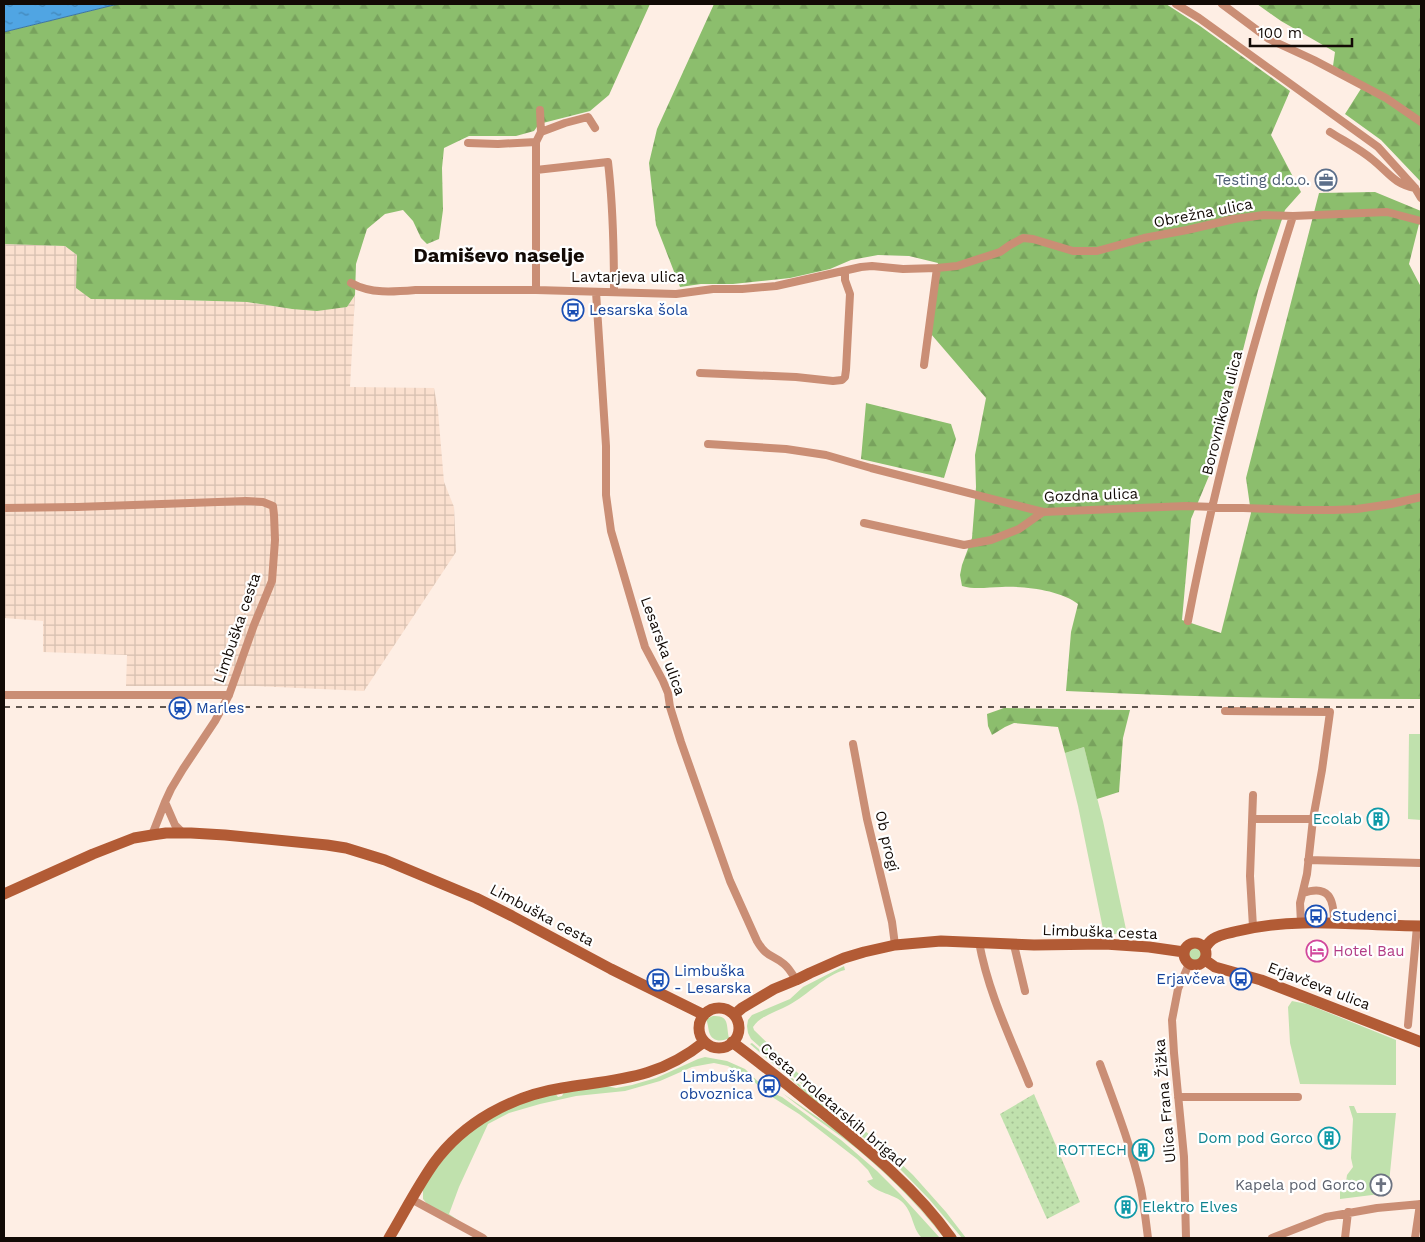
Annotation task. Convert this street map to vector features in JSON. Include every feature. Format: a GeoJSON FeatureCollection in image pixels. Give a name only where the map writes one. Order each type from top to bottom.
{"type":"FeatureCollection","features":[{"type":"Feature","properties":{"kind":"main road","name":"Limbuška cesta"},"geometry":{"type":"LineString","coordinates":[[4,894],[93,854],[134,838],[152,835],[183,832],[346,848],[386,860],[476,898],[611,969],[704,1015]]}},
{"type":"Feature","properties":{"kind":"main road","name":"Limbuška cesta"},"geometry":{"type":"LineString","coordinates":[[734,1015],[748,1004],[774,989],[844,958],[896,945],[941,941],[1014,945],[1124,945],[1184,952],[1192,943],[1199,943],[1205,948],[1213,939],[1222,935],[1253,927],[1334,922],[1419,926]]}},
{"type":"Feature","properties":{"kind":"main road"},"geometry":{"type":"LineString","coordinates":[[1184,952],[1185,960],[1189,964],[1198,966],[1206,960],[1207,952],[1205,948]]}},
{"type":"Feature","properties":{"kind":"main road","name":"Erjavčeva ulica"},"geometry":{"type":"LineString","coordinates":[[1206,960],[1215,967],[1261,980],[1421,1042]]}},
{"type":"Feature","properties":{"kind":"main road"},"geometry":{"type":"LineString","coordinates":[[718,1008],[729,1011],[734,1015],[738,1032],[732,1042],[718,1048],[704,1042],[699,1031],[699,1025],[708,1011],[718,1008]]}},
{"type":"Feature","properties":{"kind":"main road"},"geometry":{"type":"LineString","coordinates":[[389,1238],[435,1162],[455,1139],[493,1112],[526,1097],[560,1088],[632,1077],[663,1068],[704,1042]]}},
{"type":"Feature","properties":{"kind":"main road","name":"Cesta Proletarskih brigad"},"geometry":{"type":"LineString","coordinates":[[732,1042],[867,1149],[912,1192],[943,1226],[951,1238]]}},
{"type":"Feature","properties":{"kind":"street"},"geometry":{"type":"LineString","coordinates":[[1176,4],[1200,18],[1378,147],[1415,188],[1421,198]]}},
{"type":"Feature","properties":{"kind":"street"},"geometry":{"type":"LineString","coordinates":[[1222,4],[1269,39],[1314,60],[1386,98],[1421,122]]}},
{"type":"Feature","properties":{"kind":"street"},"geometry":{"type":"LineString","coordinates":[[536,290],[536,142],[541,132],[540,110]]}},
{"type":"Feature","properties":{"kind":"street"},"geometry":{"type":"LineString","coordinates":[[541,132],[588,117],[595,128]]}},
{"type":"Feature","properties":{"kind":"street"},"geometry":{"type":"LineString","coordinates":[[1330,132],[1373,159],[1397,182],[1404,186],[1415,188]]}},
{"type":"Feature","properties":{"kind":"street"},"geometry":{"type":"LineString","coordinates":[[468,143],[536,142]]}},
{"type":"Feature","properties":{"kind":"street"},"geometry":{"type":"LineString","coordinates":[[536,170],[608,162],[614,242],[614,292]]}},
{"type":"Feature","properties":{"kind":"street","name":"Obrežna ulica"},"geometry":{"type":"LineString","coordinates":[[1023,238],[1033,239],[1073,251],[1097,251],[1144,238],[1234,219],[1264,215],[1293,216],[1387,212],[1421,221]]}},
{"type":"Feature","properties":{"kind":"street","name":"Borovnikova ulica"},"geometry":{"type":"LineString","coordinates":[[1188,620],[1213,506],[1251,353],[1293,216]]}},
{"type":"Feature","properties":{"kind":"street","name":"Lavtarjeva ulica"},"geometry":{"type":"LineString","coordinates":[[350,283],[373,292],[536,290],[676,294],[713,289],[742,289],[779,285],[872,266],[903,270],[957,266],[1000,252],[1023,238]]}},
{"type":"Feature","properties":{"kind":"street"},"geometry":{"type":"LineString","coordinates":[[924,365],[937,268]]}},
{"type":"Feature","properties":{"kind":"street"},"geometry":{"type":"LineString","coordinates":[[700,373],[842,380],[845,377],[846,370],[850,294],[845,271]]}},
{"type":"Feature","properties":{"kind":"street","name":"Lesarska ulica"},"geometry":{"type":"LineString","coordinates":[[596,292],[606,446],[606,495],[609,521],[645,647],[666,687],[681,742],[730,881],[757,941],[762,950],[784,964],[796,980]]}},
{"type":"Feature","properties":{"kind":"street","name":"Gozdna ulica"},"geometry":{"type":"LineString","coordinates":[[708,444],[826,455],[1043,512],[1186,506],[1334,510],[1391,504],[1421,497]]}},
{"type":"Feature","properties":{"kind":"street","name":"Limbuška cesta"},"geometry":{"type":"LineString","coordinates":[[4,508],[246,501],[264,502],[273,506],[275,540],[272,581],[254,625],[230,695],[171,789],[152,835]]}},
{"type":"Feature","properties":{"kind":"street"},"geometry":{"type":"LineString","coordinates":[[864,523],[964,545],[991,540],[1019,529],[1043,512]]}},
{"type":"Feature","properties":{"kind":"street"},"geometry":{"type":"LineString","coordinates":[[4,695],[230,695]]}},
{"type":"Feature","properties":{"kind":"street"},"geometry":{"type":"LineString","coordinates":[[1225,711],[1330,712],[1300,903],[1301,923]]}},
{"type":"Feature","properties":{"kind":"street","name":"Ob progi"},"geometry":{"type":"LineString","coordinates":[[853,744],[896,945]]}},
{"type":"Feature","properties":{"kind":"street"},"geometry":{"type":"LineString","coordinates":[[1253,796],[1250,876],[1253,927]]}},
{"type":"Feature","properties":{"kind":"street"},"geometry":{"type":"LineString","coordinates":[[165,802],[175,825],[183,832]]}},
{"type":"Feature","properties":{"kind":"street"},"geometry":{"type":"LineString","coordinates":[[1252,819],[1313,819]]}},
{"type":"Feature","properties":{"kind":"street"},"geometry":{"type":"LineString","coordinates":[[1308,860],[1421,863]]}},
{"type":"Feature","properties":{"kind":"street"},"geometry":{"type":"LineString","coordinates":[[1303,893],[1313,889],[1325,892],[1331,898],[1334,922]]}},
{"type":"Feature","properties":{"kind":"street"},"geometry":{"type":"LineString","coordinates":[[1408,1025],[1419,926]]}},
{"type":"Feature","properties":{"kind":"street"},"geometry":{"type":"LineString","coordinates":[[979,942],[994,998],[1029,1084]]}},
{"type":"Feature","properties":{"kind":"street"},"geometry":{"type":"LineString","coordinates":[[1014,945],[1025,991]]}},
{"type":"Feature","properties":{"kind":"street","name":"Ulica Frana Žižka"},"geometry":{"type":"LineString","coordinates":[[1186,1238],[1184,1157],[1172,1020],[1178,989],[1189,964]]}},
{"type":"Feature","properties":{"kind":"street"},"geometry":{"type":"LineString","coordinates":[[1100,1064],[1126,1136],[1141,1188],[1148,1238]]}},
{"type":"Feature","properties":{"kind":"street"},"geometry":{"type":"LineString","coordinates":[[1178,1097],[1298,1097]]}},
{"type":"Feature","properties":{"kind":"street"},"geometry":{"type":"LineString","coordinates":[[411,1199],[484,1238]]}},
{"type":"Feature","properties":{"kind":"street"},"geometry":{"type":"LineString","coordinates":[[1272,1238],[1286,1235],[1326,1217],[1348,1212],[1421,1204],[1416,1238]]}},
{"type":"Feature","properties":{"kind":"street"},"geometry":{"type":"LineString","coordinates":[[1345,1238],[1348,1212]]}},
{"type":"Feature","properties":{"kind":"shaded area","name":"Marles"},"geometry":{"type":"Polygon","coordinates":[[[4,244],[65,246],[77,255],[77,288],[181,300],[247,302],[292,309],[347,307],[355,295],[350,387],[434,388],[438,411],[444,482],[454,507],[456,552],[364,691],[255,686],[126,686],[127,655],[43,652],[43,621],[4,618],[4,244]]]}},
{"type":"Feature","properties":{"kind":"green space"},"geometry":{"type":"Polygon","coordinates":[[[123,4],[650,4],[609,95],[590,111],[539,124],[534,131],[516,136],[469,136],[444,148],[442,168],[443,210],[439,239],[427,244],[421,238],[413,221],[403,210],[385,214],[367,229],[356,264],[355,295],[347,307],[317,311],[247,302],[91,299],[76,288],[77,255],[65,246],[4,244],[4,32],[123,4]]]}},
{"type":"Feature","properties":{"kind":"green space"},"geometry":{"type":"Polygon","coordinates":[[[714,4],[1166,4],[1200,26],[1290,91],[1271,135],[1301,192],[1285,210],[1258,291],[1214,464],[1191,519],[1182,620],[1221,633],[1251,513],[1246,478],[1319,193],[1375,192],[1421,211],[1409,264],[1421,287],[1421,699],[1332,699],[1066,691],[1071,632],[1078,604],[1062,595],[1042,590],[1021,587],[977,588],[962,586],[960,575],[962,565],[972,538],[976,487],[975,455],[986,398],[931,334],[938,263],[909,256],[878,255],[851,260],[830,269],[790,278],[680,287],[656,225],[649,163],[657,129],[714,4]]]}},
{"type":"Feature","properties":{"kind":"green space"},"geometry":{"type":"Polygon","coordinates":[[[1257,4],[1421,4],[1421,182],[1381,140],[1345,114],[1364,84],[1333,66],[1335,52],[1281,21],[1257,4]]]}},
{"type":"Feature","properties":{"kind":"green space"},"geometry":{"type":"Polygon","coordinates":[[[866,403],[951,424],[956,439],[944,478],[861,459],[866,403]]]}},
{"type":"Feature","properties":{"kind":"green space"},"geometry":{"type":"Polygon","coordinates":[[[1004,708],[1130,710],[1123,738],[1119,792],[1097,799],[1084,747],[1065,753],[1058,727],[1014,723],[992,735],[988,726],[987,714],[1004,708]]]}},
{"type":"Feature","properties":{"kind":"green space"},"geometry":{"type":"Polygon","coordinates":[[[1409,734],[1421,734],[1421,820],[1408,819],[1409,734]]]}},
{"type":"Feature","properties":{"kind":"green space"},"geometry":{"type":"Polygon","coordinates":[[[1084,747],[1103,821],[1127,934],[1104,934],[1078,806],[1065,753],[1084,747]]]}},
{"type":"Feature","properties":{"kind":"green space"},"geometry":{"type":"Polygon","coordinates":[[[1195,948],[1200,950],[1202,955],[1200,960],[1195,962],[1190,960],[1188,955],[1190,950],[1195,948]]]}},
{"type":"Feature","properties":{"kind":"green space"},"geometry":{"type":"Polygon","coordinates":[[[844,966],[845,970],[830,976],[796,1001],[760,1019],[753,1027],[754,1030],[804,1079],[878,1142],[913,1175],[966,1238],[962,1238],[929,1199],[899,1168],[751,1039],[748,1033],[748,1020],[752,1015],[790,999],[803,987],[844,966]]]}},
{"type":"Feature","properties":{"kind":"green space"},"geometry":{"type":"Polygon","coordinates":[[[1292,1001],[1307,1004],[1396,1040],[1396,1085],[1300,1084],[1290,1043],[1288,1007],[1292,1001]]]}},
{"type":"Feature","properties":{"kind":"green space"},"geometry":{"type":"Polygon","coordinates":[[[713,1016],[725,1019],[729,1038],[718,1040],[712,1038],[706,1019],[713,1016]]]}},
{"type":"Feature","properties":{"kind":"green space"},"geometry":{"type":"Polygon","coordinates":[[[752,1043],[841,1121],[922,1196],[958,1238],[955,1238],[790,1078],[750,1044],[752,1043]]]}},
{"type":"Feature","properties":{"kind":"green space"},"geometry":{"type":"Polygon","coordinates":[[[705,1057],[727,1061],[745,1069],[768,1091],[782,1097],[841,1140],[877,1171],[940,1238],[922,1238],[918,1234],[905,1205],[893,1196],[870,1185],[867,1181],[873,1179],[868,1170],[857,1159],[799,1114],[769,1095],[751,1079],[728,1066],[714,1063],[692,1067],[660,1081],[625,1091],[576,1096],[540,1104],[509,1113],[488,1124],[459,1187],[449,1214],[490,1238],[487,1238],[428,1205],[423,1199],[423,1190],[428,1179],[454,1146],[483,1122],[523,1102],[555,1093],[558,1097],[562,1096],[564,1092],[606,1086],[616,1088],[632,1085],[656,1078],[705,1057]]]}},
{"type":"Feature","properties":{"kind":"green space"},"geometry":{"type":"Polygon","coordinates":[[[782,1093],[845,1136],[903,1189],[946,1238],[871,1161],[782,1093]]]}},
{"type":"Feature","properties":{"kind":"green space"},"geometry":{"type":"Polygon","coordinates":[[[1034,1094],[1080,1202],[1047,1219],[1000,1114],[1034,1094]]]}},
{"type":"Feature","properties":{"kind":"green space"},"geometry":{"type":"Polygon","coordinates":[[[1349,1106],[1354,1106],[1357,1113],[1396,1113],[1388,1193],[1340,1199],[1340,1191],[1345,1189],[1347,1175],[1353,1167],[1351,1158],[1353,1119],[1349,1106]]]}},
{"type":"Feature","properties":{"kind":"water"},"geometry":{"type":"Polygon","coordinates":[[[4,4],[123,4],[4,32],[4,4]]]}},
{"type":"Feature","properties":{"kind":"railway"},"geometry":{"type":"LineString","coordinates":[[4,707],[1421,707]]}},
{"type":"Feature","properties":{"kind":"place","name":"Testing d.o.o."},"geometry":{"type":"Point","coordinates":[1326,180]}},
{"type":"Feature","properties":{"kind":"place","name":"Lesarska šola"},"geometry":{"type":"Point","coordinates":[573,310]}},
{"type":"Feature","properties":{"kind":"place","name":"Marles"},"geometry":{"type":"Point","coordinates":[180,708]}},
{"type":"Feature","properties":{"kind":"place","name":"Ecolab"},"geometry":{"type":"Point","coordinates":[1378,819]}},
{"type":"Feature","properties":{"kind":"place","name":"Studenci"},"geometry":{"type":"Point","coordinates":[1316,916]}},
{"type":"Feature","properties":{"kind":"place","name":"Hotel Bau"},"geometry":{"type":"Point","coordinates":[1317,951]}},
{"type":"Feature","properties":{"kind":"place","name":"Erjavčeva"},"geometry":{"type":"Point","coordinates":[1241,979]}},
{"type":"Feature","properties":{"kind":"place","name":"Limbuška - Lesarska"},"geometry":{"type":"Point","coordinates":[658,980]}},
{"type":"Feature","properties":{"kind":"place","name":"Limbuška obvoznica"},"geometry":{"type":"Point","coordinates":[769,1086]}},
{"type":"Feature","properties":{"kind":"place","name":"Dom pod Gorco"},"geometry":{"type":"Point","coordinates":[1329,1138]}},
{"type":"Feature","properties":{"kind":"place","name":"ROTTECH"},"geometry":{"type":"Point","coordinates":[1143,1150]}},
{"type":"Feature","properties":{"kind":"place","name":"Kapela pod Gorco"},"geometry":{"type":"Point","coordinates":[1381,1185]}},
{"type":"Feature","properties":{"kind":"place","name":"Elektro Elves"},"geometry":{"type":"Point","coordinates":[1126,1207]}},
{"type":"Feature","properties":{"kind":"district","name":"Damiševo naselje"},"geometry":{"type":"Point","coordinates":[499,255]}}]}
